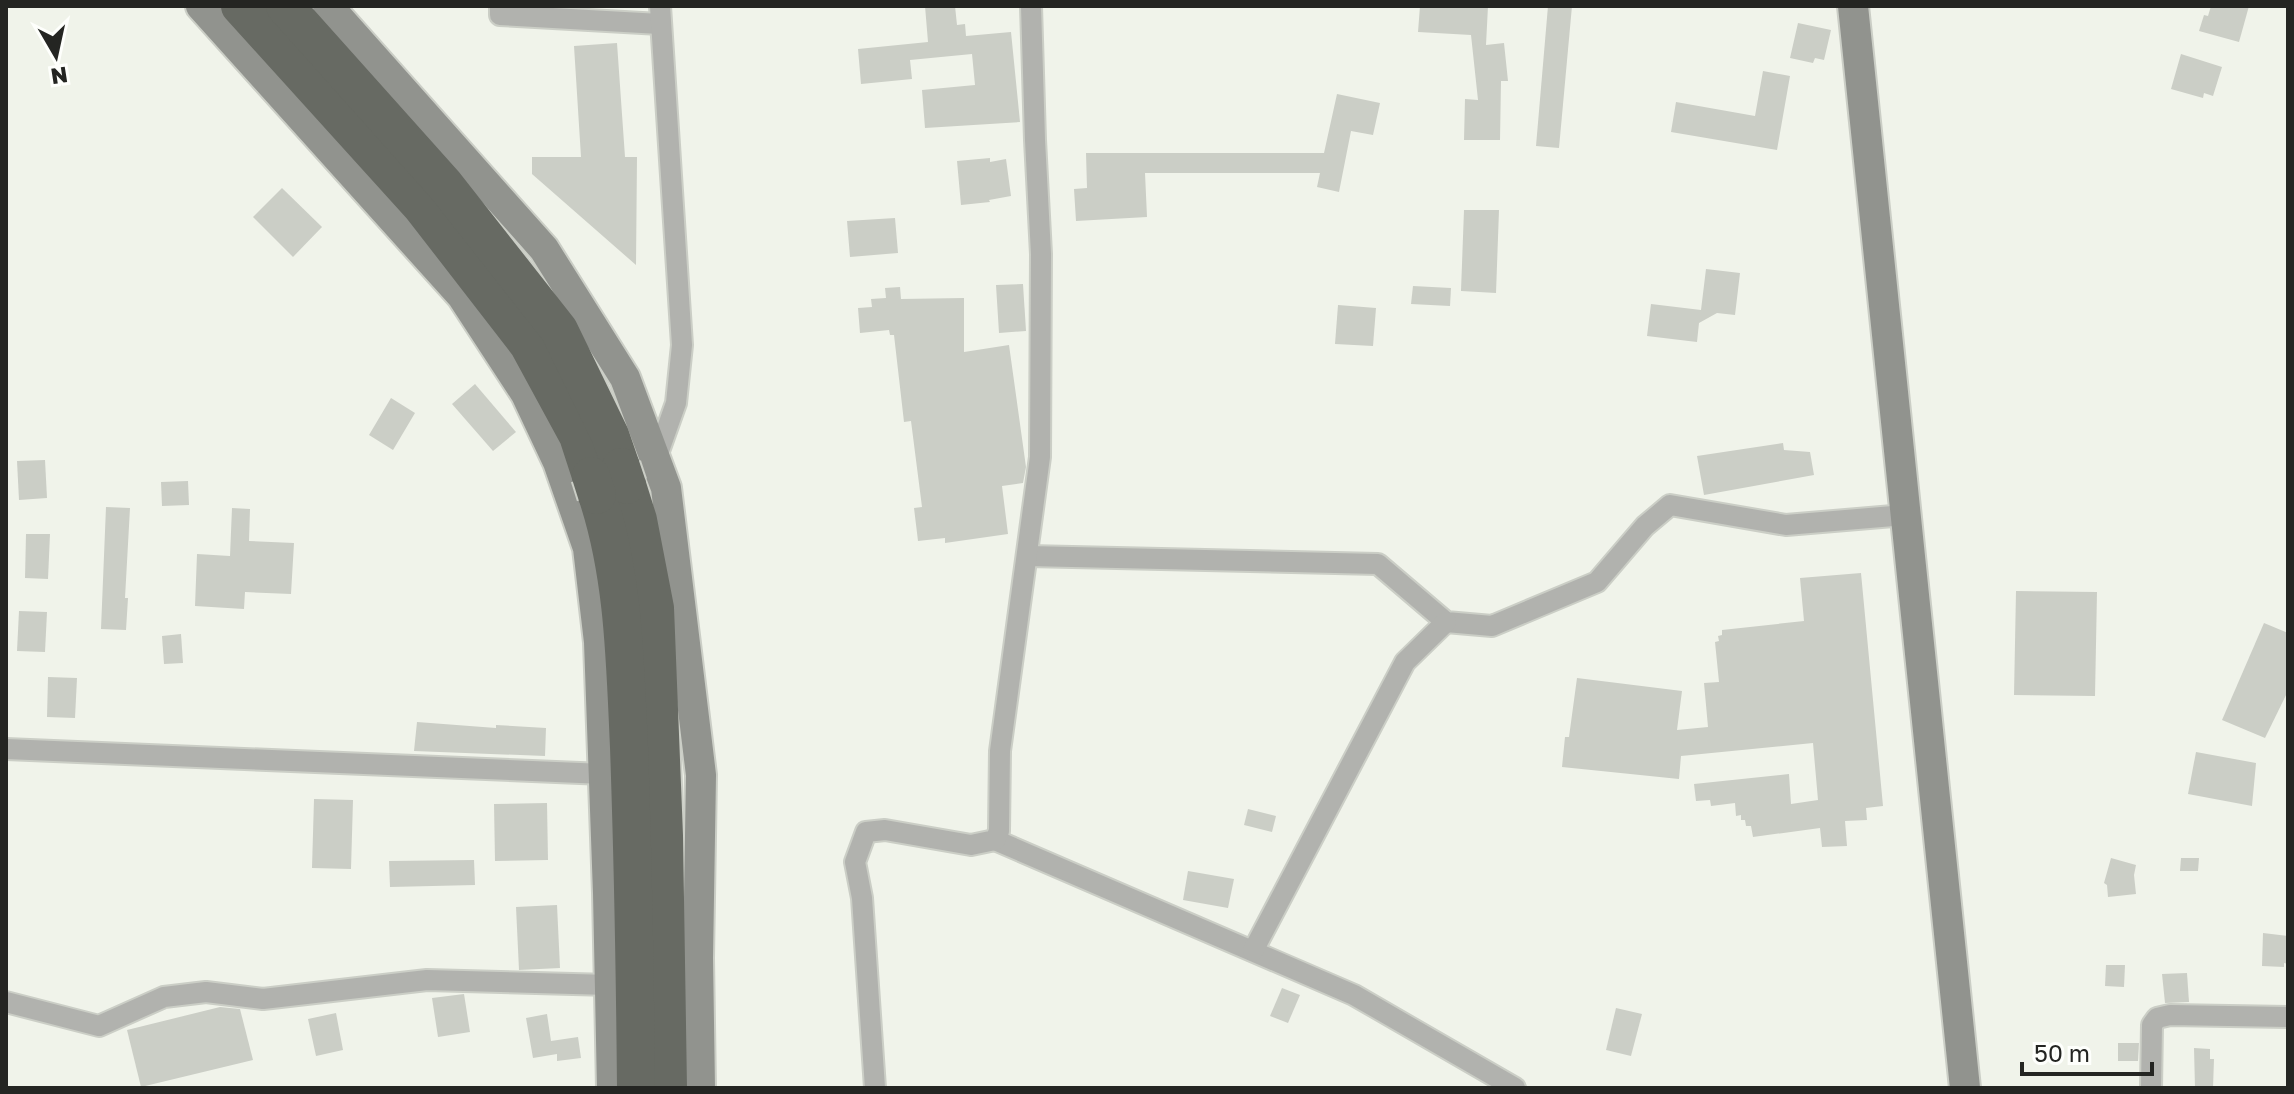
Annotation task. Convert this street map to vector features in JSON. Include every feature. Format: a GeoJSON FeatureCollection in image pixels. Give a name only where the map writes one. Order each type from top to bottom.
{"type":"FeatureCollection","features":[{"type":"Feature","properties":{"kind":"highway"},"geometry":{"type":"LineString","coordinates":[[240,6],[422,207],[528,344],[578,436],[638,520],[655,608],[664,836],[668,1088]]}},
{"type":"Feature","properties":{"kind":"highway"},"geometry":{"type":"LineString","coordinates":[[285,6],[445,185],[559,330],[610,435],[610,479],[604,517],[623,618],[633,839],[636,1088]]}},
{"type":"Feature","properties":{"kind":"street"},"geometry":{"type":"LineString","coordinates":[[201,6],[462,296],[526,394],[558,462],[610,479],[666,488],[701,775],[698,958],[700,1088]]}},
{"type":"Feature","properties":{"kind":"street"},"geometry":{"type":"LineString","coordinates":[[328,6],[544,249],[625,378],[610,479],[588,548],[599,642],[612,1088]]}},
{"type":"Feature","properties":{"kind":"street"},"geometry":{"type":"LineString","coordinates":[[500,6],[500,15],[660,15],[682,345],[676,403],[610,479]]}},
{"type":"Feature","properties":{"kind":"street"},"geometry":{"type":"LineString","coordinates":[[995,840],[999,831],[1000,751],[1040,457],[1041,270],[1031,6]]}},
{"type":"Feature","properties":{"kind":"street"},"geometry":{"type":"LineString","coordinates":[[1853,6],[1965,1088]]}},
{"type":"Feature","properties":{"kind":"street"},"geometry":{"type":"LineString","coordinates":[[1028,556],[1378,564],[1446,622],[1492,626],[1597,582],[1645,526],[1670,505],[1786,525],[1905,515]]}},
{"type":"Feature","properties":{"kind":"street"},"geometry":{"type":"LineString","coordinates":[[1253,951],[1405,662],[1446,622]]}},
{"type":"Feature","properties":{"kind":"street"},"geometry":{"type":"LineString","coordinates":[[6,749],[604,774]]}},
{"type":"Feature","properties":{"kind":"street"},"geometry":{"type":"LineString","coordinates":[[875,1088],[862,898],[855,862],[866,832],[885,830],[971,845],[995,840],[1354,995],[1515,1088]]}},
{"type":"Feature","properties":{"kind":"street"},"geometry":{"type":"LineString","coordinates":[[6,1002],[99,1026],[164,997],[206,992],[263,999],[427,980],[610,985]]}},
{"type":"Feature","properties":{"kind":"street"},"geometry":{"type":"LineString","coordinates":[[2151,1088],[2152,1025],[2157,1018],[2170,1015],[2288,1017]]}},
{"type":"Feature","properties":{"kind":"building"},"geometry":{"type":"Polygon","coordinates":[[[925,6],[955,6],[957,25],[965,24],[966,36],[1011,32],[1020,122],[925,128],[922,90],[975,85],[972,54],[910,60],[912,79],[861,84],[858,49],[928,42],[925,6]]]}},
{"type":"Feature","properties":{"kind":"building"},"geometry":{"type":"Polygon","coordinates":[[[1420,6],[1488,6],[1486,45],[1504,43],[1508,81],[1501,81],[1500,140],[1464,140],[1465,99],[1478,100],[1471,35],[1418,32],[1420,6]]]}},
{"type":"Feature","properties":{"kind":"building"},"geometry":{"type":"Polygon","coordinates":[[[1548,6],[1572,6],[1559,148],[1536,146],[1548,6]]]}},
{"type":"Feature","properties":{"kind":"building"},"geometry":{"type":"Polygon","coordinates":[[[2211,6],[2249,6],[2239,42],[2199,31],[2204,15],[2208,16],[2211,6]]]}},
{"type":"Feature","properties":{"kind":"building"},"geometry":{"type":"Polygon","coordinates":[[[1798,23],[1831,30],[1824,60],[1815,58],[1813,63],[1790,58],[1798,23]]]}},
{"type":"Feature","properties":{"kind":"building"},"geometry":{"type":"Polygon","coordinates":[[[617,43],[625,157],[637,157],[636,265],[532,174],[532,157],[581,157],[574,46],[617,43]]]}},
{"type":"Feature","properties":{"kind":"building"},"geometry":{"type":"Polygon","coordinates":[[[2181,54],[2222,67],[2213,96],[2204,93],[2203,98],[2171,89],[2181,54]]]}},
{"type":"Feature","properties":{"kind":"building"},"geometry":{"type":"Polygon","coordinates":[[[1763,71],[1790,76],[1777,150],[1671,132],[1676,102],[1755,116],[1763,71]]]}},
{"type":"Feature","properties":{"kind":"building"},"geometry":{"type":"Polygon","coordinates":[[[1337,94],[1380,103],[1373,135],[1351,131],[1339,192],[1317,187],[1320,173],[1145,173],[1147,217],[1076,221],[1074,189],[1087,188],[1086,153],[1324,153],[1337,94]]]}},
{"type":"Feature","properties":{"kind":"building"},"geometry":{"type":"Polygon","coordinates":[[[990,158],[990,162],[1006,159],[1011,196],[961,205],[957,161],[990,158]]]}},
{"type":"Feature","properties":{"kind":"building"},"geometry":{"type":"Polygon","coordinates":[[[282,188],[322,227],[293,257],[253,217],[282,188]]]}},
{"type":"Feature","properties":{"kind":"building"},"geometry":{"type":"Polygon","coordinates":[[[1464,210],[1499,210],[1496,293],[1461,291],[1464,210]]]}},
{"type":"Feature","properties":{"kind":"building"},"geometry":{"type":"Polygon","coordinates":[[[895,218],[898,253],[850,257],[847,221],[895,218]]]}},
{"type":"Feature","properties":{"kind":"building"},"geometry":{"type":"Polygon","coordinates":[[[1706,269],[1740,273],[1735,315],[1717,313],[1699,323],[1697,342],[1647,336],[1651,304],[1701,310],[1706,269]]]}},
{"type":"Feature","properties":{"kind":"building"},"geometry":{"type":"Polygon","coordinates":[[[1023,284],[1026,331],[999,333],[996,285],[1023,284]]]}},
{"type":"Feature","properties":{"kind":"building"},"geometry":{"type":"Polygon","coordinates":[[[1413,286],[1451,288],[1450,306],[1411,304],[1413,286]]]}},
{"type":"Feature","properties":{"kind":"building"},"geometry":{"type":"Polygon","coordinates":[[[900,287],[901,299],[964,298],[964,352],[1009,345],[1026,467],[1023,483],[1002,486],[1008,534],[945,543],[945,538],[918,541],[914,508],[922,507],[911,421],[904,422],[894,335],[890,335],[889,330],[860,333],[858,308],[872,307],[871,299],[886,298],[885,288],[900,287]]]}},
{"type":"Feature","properties":{"kind":"building"},"geometry":{"type":"Polygon","coordinates":[[[1338,305],[1376,308],[1373,346],[1335,344],[1338,305]]]}},
{"type":"Feature","properties":{"kind":"building"},"geometry":{"type":"Polygon","coordinates":[[[475,384],[516,432],[493,451],[452,404],[475,384]]]}},
{"type":"Feature","properties":{"kind":"building"},"geometry":{"type":"Polygon","coordinates":[[[391,398],[415,413],[393,450],[369,435],[391,398]]]}},
{"type":"Feature","properties":{"kind":"building"},"geometry":{"type":"Polygon","coordinates":[[[1783,443],[1784,450],[1810,452],[1814,475],[1704,495],[1697,456],[1783,443]]]}},
{"type":"Feature","properties":{"kind":"building"},"geometry":{"type":"Polygon","coordinates":[[[45,460],[47,498],[19,500],[17,461],[45,460]]]}},
{"type":"Feature","properties":{"kind":"building"},"geometry":{"type":"Polygon","coordinates":[[[188,481],[189,505],[162,506],[161,482],[188,481]]]}},
{"type":"Feature","properties":{"kind":"building"},"geometry":{"type":"Polygon","coordinates":[[[106,507],[130,508],[126,630],[101,629],[106,507]]]}},
{"type":"Feature","properties":{"kind":"building"},"geometry":{"type":"Polygon","coordinates":[[[232,508],[250,509],[249,541],[294,543],[291,594],[245,592],[244,609],[195,606],[197,554],[230,556],[232,508]]]}},
{"type":"Feature","properties":{"kind":"building"},"geometry":{"type":"Polygon","coordinates":[[[26,534],[50,534],[48,579],[25,578],[26,534]]]}},
{"type":"Feature","properties":{"kind":"building"},"geometry":{"type":"Polygon","coordinates":[[[1861,573],[1883,806],[1866,808],[1867,820],[1845,821],[1847,846],[1822,847],[1820,828],[1753,837],[1751,826],[1746,826],[1741,815],[1736,816],[1735,803],[1711,806],[1710,800],[1696,801],[1694,784],[1789,774],[1791,804],[1818,800],[1813,743],[1681,756],[1679,779],[1562,767],[1577,678],[1682,691],[1677,730],[1708,727],[1704,683],[1719,682],[1715,642],[1719,641],[1722,630],[1804,621],[1800,578],[1861,573]]]}},
{"type":"Feature","properties":{"kind":"building"},"geometry":{"type":"Polygon","coordinates":[[[2016,591],[2097,592],[2095,696],[2014,695],[2016,591]]]}},
{"type":"Feature","properties":{"kind":"building"},"geometry":{"type":"Polygon","coordinates":[[[19,611],[47,612],[45,652],[17,651],[19,611]]]}},
{"type":"Feature","properties":{"kind":"building"},"geometry":{"type":"Polygon","coordinates":[[[2264,623],[2288,633],[2288,691],[2265,738],[2222,720],[2264,623]]]}},
{"type":"Feature","properties":{"kind":"building"},"geometry":{"type":"Polygon","coordinates":[[[181,634],[183,663],[164,664],[162,636],[181,634]]]}},
{"type":"Feature","properties":{"kind":"building"},"geometry":{"type":"Polygon","coordinates":[[[48,677],[77,678],[75,718],[47,717],[48,677]]]}},
{"type":"Feature","properties":{"kind":"building"},"geometry":{"type":"Polygon","coordinates":[[[417,722],[546,728],[545,756],[414,751],[417,722]]]}},
{"type":"Feature","properties":{"kind":"building"},"geometry":{"type":"Polygon","coordinates":[[[2196,752],[2256,763],[2252,806],[2188,794],[2196,752]]]}},
{"type":"Feature","properties":{"kind":"building"},"geometry":{"type":"Polygon","coordinates":[[[314,799],[353,800],[351,869],[312,868],[314,799]]]}},
{"type":"Feature","properties":{"kind":"building"},"geometry":{"type":"Polygon","coordinates":[[[547,803],[548,860],[495,861],[494,804],[547,803]]]}},
{"type":"Feature","properties":{"kind":"building"},"geometry":{"type":"Polygon","coordinates":[[[1248,809],[1276,816],[1272,832],[1244,825],[1248,809]]]}},
{"type":"Feature","properties":{"kind":"building"},"geometry":{"type":"Polygon","coordinates":[[[2111,858],[2136,865],[2136,894],[2108,897],[2104,883],[2111,858]]]}},
{"type":"Feature","properties":{"kind":"building"},"geometry":{"type":"Polygon","coordinates":[[[2181,858],[2199,858],[2198,871],[2180,871],[2181,858]]]}},
{"type":"Feature","properties":{"kind":"building"},"geometry":{"type":"Polygon","coordinates":[[[474,860],[475,885],[390,887],[389,861],[474,860]]]}},
{"type":"Feature","properties":{"kind":"building"},"geometry":{"type":"Polygon","coordinates":[[[1188,871],[1234,879],[1228,908],[1183,900],[1188,871]]]}},
{"type":"Feature","properties":{"kind":"building"},"geometry":{"type":"Polygon","coordinates":[[[557,905],[560,968],[519,970],[516,907],[557,905]]]}},
{"type":"Feature","properties":{"kind":"building"},"geometry":{"type":"Polygon","coordinates":[[[2263,933],[2288,936],[2288,964],[2284,963],[2284,967],[2262,966],[2263,933]]]}},
{"type":"Feature","properties":{"kind":"building"},"geometry":{"type":"Polygon","coordinates":[[[2106,965],[2125,965],[2124,987],[2105,986],[2106,965]]]}},
{"type":"Feature","properties":{"kind":"building"},"geometry":{"type":"Polygon","coordinates":[[[2187,973],[2189,1002],[2165,1003],[2162,974],[2187,973]]]}},
{"type":"Feature","properties":{"kind":"building"},"geometry":{"type":"Polygon","coordinates":[[[1282,988],[1300,995],[1288,1023],[1270,1016],[1282,988]]]}},
{"type":"Feature","properties":{"kind":"building"},"geometry":{"type":"Polygon","coordinates":[[[464,994],[470,1032],[438,1037],[432,998],[464,994]]]}},
{"type":"Feature","properties":{"kind":"building"},"geometry":{"type":"Polygon","coordinates":[[[220,1007],[240,1009],[253,1060],[141,1087],[127,1030],[220,1007]]]}},
{"type":"Feature","properties":{"kind":"building"},"geometry":{"type":"Polygon","coordinates":[[[1616,1008],[1642,1014],[1631,1056],[1606,1050],[1616,1008]]]}},
{"type":"Feature","properties":{"kind":"building"},"geometry":{"type":"Polygon","coordinates":[[[336,1013],[343,1050],[316,1056],[308,1019],[336,1013]]]}},
{"type":"Feature","properties":{"kind":"building"},"geometry":{"type":"Polygon","coordinates":[[[547,1014],[551,1041],[578,1037],[581,1058],[557,1061],[557,1054],[533,1058],[526,1018],[547,1014]]]}},
{"type":"Feature","properties":{"kind":"building"},"geometry":{"type":"Polygon","coordinates":[[[2118,1043],[2139,1043],[2138,1061],[2118,1061],[2118,1043]]]}},
{"type":"Feature","properties":{"kind":"building"},"geometry":{"type":"Polygon","coordinates":[[[2194,1048],[2210,1049],[2210,1059],[2214,1059],[2213,1088],[2195,1088],[2194,1048]]]}}]}
